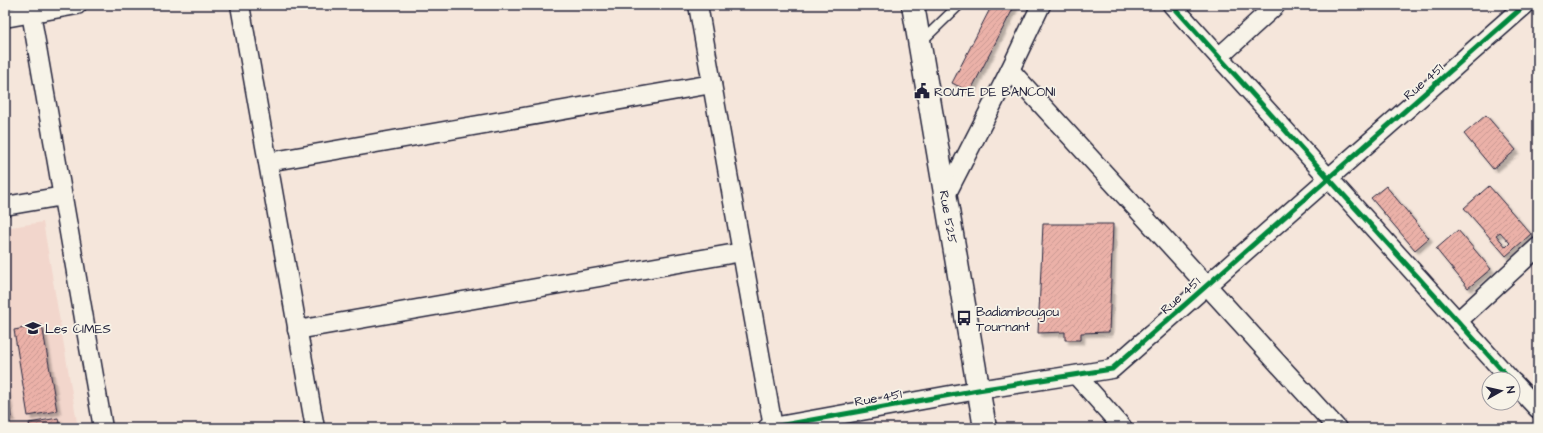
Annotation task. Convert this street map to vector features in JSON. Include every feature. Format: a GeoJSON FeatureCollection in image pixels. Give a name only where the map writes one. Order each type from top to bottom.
{"type":"FeatureCollection","features":[{"type":"Feature","properties":{"kind":"main road","name":"Rue 525"},"geometry":{"type":"LineString","coordinates":[[913,5],[985,428]]}},
{"type":"Feature","properties":{"kind":"street"},"geometry":{"type":"LineString","coordinates":[[5,18],[77,5]]}},
{"type":"Feature","properties":{"kind":"street"},"geometry":{"type":"LineString","coordinates":[[240,5],[315,428]]}},
{"type":"Feature","properties":{"kind":"street"},"geometry":{"type":"LineString","coordinates":[[698,5],[742,252],[770,427]]}},
{"type":"Feature","properties":{"kind":"street"},"geometry":{"type":"LineString","coordinates":[[945,197],[1010,70],[1041,5]]}},
{"type":"Feature","properties":{"kind":"street"},"geometry":{"type":"LineString","coordinates":[[1172,5],[1503,371]]}},
{"type":"Feature","properties":{"kind":"street"},"geometry":{"type":"LineString","coordinates":[[1219,57],[1263,13],[1276,5]]}},
{"type":"Feature","properties":{"kind":"street","name":"Rue 451"},"geometry":{"type":"LineString","coordinates":[[770,427],[978,390],[1112,370],[1525,5]]}},
{"type":"Feature","properties":{"kind":"street"},"geometry":{"type":"LineString","coordinates":[[31,13],[103,428]]}},
{"type":"Feature","properties":{"kind":"street"},"geometry":{"type":"LineString","coordinates":[[1010,70],[1337,428]]}},
{"type":"Feature","properties":{"kind":"street"},"geometry":{"type":"LineString","coordinates":[[268,162],[712,84]]}},
{"type":"Feature","properties":{"kind":"street"},"geometry":{"type":"LineString","coordinates":[[5,206],[63,196]]}},
{"type":"Feature","properties":{"kind":"street"},"geometry":{"type":"LineString","coordinates":[[1458,321],[1538,247]]}},
{"type":"Feature","properties":{"kind":"street"},"geometry":{"type":"LineString","coordinates":[[297,330],[742,252]]}},
{"type":"Feature","properties":{"kind":"street"},"geometry":{"type":"LineString","coordinates":[[1076,375],[1123,428]]}},
{"type":"Feature","properties":{"kind":"street"},"geometry":{"type":"LineString","coordinates":[[1521,391],[1538,410]]}},
{"type":"Feature","properties":{"kind":"lane"},"geometry":{"type":"LineString","coordinates":[[920,44],[959,5]]}},
{"type":"Feature","properties":{"kind":"shaded area","name":"Les CIMES"},"geometry":{"type":"Polygon","coordinates":[[[43,222],[78,428],[5,428],[5,228],[43,222]]]}},
{"type":"Feature","properties":{"kind":"building"},"geometry":{"type":"Polygon","coordinates":[[[992,5],[1015,5],[970,92],[952,83],[992,5]]]}},
{"type":"Feature","properties":{"kind":"building"},"geometry":{"type":"Polygon","coordinates":[[[1486,115],[1516,150],[1493,169],[1464,134],[1486,115]]]}},
{"type":"Feature","properties":{"kind":"building"},"geometry":{"type":"Polygon","coordinates":[[[1386,186],[1429,238],[1415,250],[1371,198],[1386,186]]]}},
{"type":"Feature","properties":{"kind":"building"},"geometry":{"type":"Polygon","coordinates":[[[1489,186],[1531,234],[1506,256],[1464,208],[1489,186]],[[1500,232],[1496,235],[1506,247],[1510,243],[1500,232]]]}},
{"type":"Feature","properties":{"kind":"building"},"geometry":{"type":"Polygon","coordinates":[[[1043,224],[1113,224],[1109,332],[1081,333],[1081,340],[1065,340],[1065,332],[1038,333],[1043,224]]]}},
{"type":"Feature","properties":{"kind":"building"},"geometry":{"type":"Polygon","coordinates":[[[1458,230],[1491,269],[1468,288],[1436,249],[1458,230]]]}},
{"type":"Feature","properties":{"kind":"building"},"geometry":{"type":"Polygon","coordinates":[[[42,325],[57,411],[28,416],[14,330],[42,325]]]}},
{"type":"Feature","properties":{"kind":"building"},"geometry":{"type":"Polygon","coordinates":[[[5,383],[11,417],[5,418],[5,383]]]}},
{"type":"Feature","properties":{"kind":"building"},"geometry":{"type":"Polygon","coordinates":[[[58,418],[60,428],[30,428],[29,423],[58,418]]]}},
{"type":"Feature","properties":{"kind":"cycle path"},"geometry":{"type":"LineString","coordinates":[[1172,5],[1503,371]]}},
{"type":"Feature","properties":{"kind":"cycle path"},"geometry":{"type":"LineString","coordinates":[[767,428],[978,390],[1112,369],[1525,5]]}},
{"type":"Feature","properties":{"kind":"place","name":"ROUTE DE BANCONI"},"geometry":{"type":"Point","coordinates":[922,91]}},
{"type":"Feature","properties":{"kind":"place","name":"Badiambougou Tournant"},"geometry":{"type":"Point","coordinates":[964,318]}},
{"type":"Feature","properties":{"kind":"place","name":"Les CIMES"},"geometry":{"type":"Point","coordinates":[33,328]}}]}
